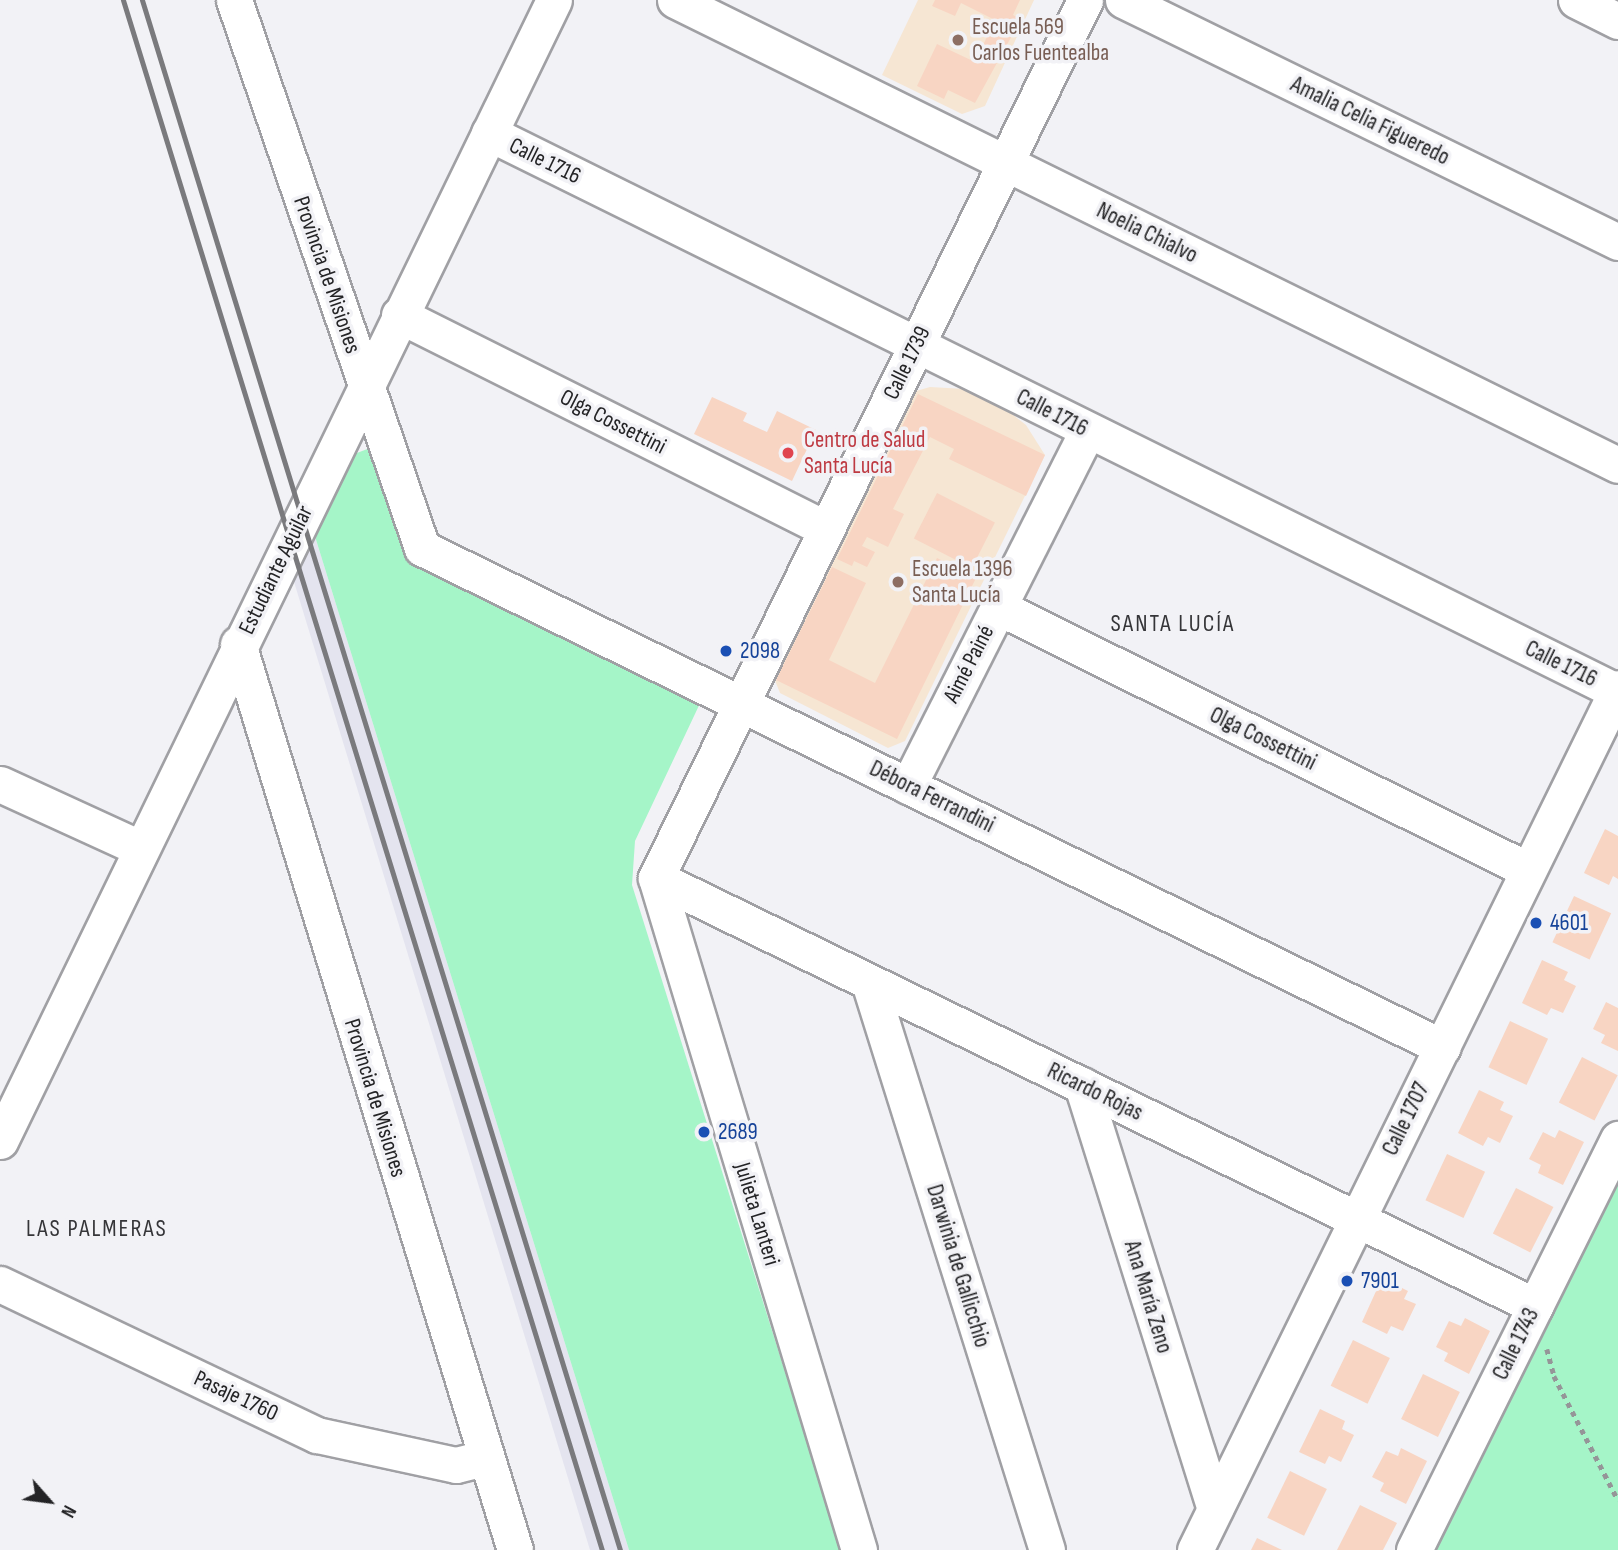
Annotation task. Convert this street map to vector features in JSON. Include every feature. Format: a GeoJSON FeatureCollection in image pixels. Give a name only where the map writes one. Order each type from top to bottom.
{"type":"FeatureCollection","features":[{"type":"Feature","properties":{"kind":"street","name":"Provincia de Misiones"},"geometry":{"type":"LineString","coordinates":[[234,0],[364,387],[422,548]]}},
{"type":"Feature","properties":{"kind":"street","name":"Estudiante Aguilar"},"geometry":{"type":"LineString","coordinates":[[0,1141],[554,0]]}},
{"type":"Feature","properties":{"kind":"street","name":"Noelia Chialvo"},"geometry":{"type":"LineString","coordinates":[[675,0],[1618,465]]}},
{"type":"Feature","properties":{"kind":"street","name":"Calle 1739"},"geometry":{"type":"LineString","coordinates":[[656,878],[1085,0]]}},
{"type":"Feature","properties":{"kind":"street","name":"Amalia Celia Figueredo"},"geometry":{"type":"LineString","coordinates":[[1123,0],[1618,242]]}},
{"type":"Feature","properties":{"kind":"street"},"geometry":{"type":"LineString","coordinates":[[1576,0],[1618,21]]}},
{"type":"Feature","properties":{"kind":"street","name":"Calle 1716"},"geometry":{"type":"LineString","coordinates":[[489,133],[1087,431],[1618,690]]}},
{"type":"Feature","properties":{"kind":"street","name":"Olga Cossettini"},"geometry":{"type":"LineString","coordinates":[[399,316],[826,529]]}},
{"type":"Feature","properties":{"kind":"street","name":"Aimé Painé"},"geometry":{"type":"LineString","coordinates":[[908,786],[1087,431]]}},
{"type":"Feature","properties":{"kind":"street","name":"Débora Ferrandini"},"geometry":{"type":"LineString","coordinates":[[422,548],[1441,1047]]}},
{"type":"Feature","properties":{"kind":"street","name":"Olga Cossettini"},"geometry":{"type":"LineString","coordinates":[[998,607],[1528,870]]}},
{"type":"Feature","properties":{"kind":"street","name":"Provincia de Misiones"},"geometry":{"type":"LineString","coordinates":[[239,644],[514,1550]]}},
{"type":"Feature","properties":{"kind":"street","name":"Calle 1707"},"geometry":{"type":"LineString","coordinates":[[1195,1550],[1618,690]]}},
{"type":"Feature","properties":{"kind":"street"},"geometry":{"type":"LineString","coordinates":[[0,784],[140,849]]}},
{"type":"Feature","properties":{"kind":"street","name":"Ricardo Rojas"},"geometry":{"type":"LineString","coordinates":[[656,878],[1535,1306]]}},
{"type":"Feature","properties":{"kind":"street","name":"Julieta Lanteri"},"geometry":{"type":"LineString","coordinates":[[656,878],[859,1550]]}},
{"type":"Feature","properties":{"kind":"street","name":"Darwinia de Gallicchio"},"geometry":{"type":"LineString","coordinates":[[869,982],[1047,1550]]}},
{"type":"Feature","properties":{"kind":"street","name":"Ana María Zeno"},"geometry":{"type":"LineString","coordinates":[[1082,1085],[1215,1509]]}},
{"type":"Feature","properties":{"kind":"street","name":"Calle 1743"},"geometry":{"type":"LineString","coordinates":[[1413,1550],[1618,1139]]}},
{"type":"Feature","properties":{"kind":"street","name":"Pasaje 1760"},"geometry":{"type":"LineString","coordinates":[[0,1284],[317,1435],[456,1465],[484,1458]]}},
{"type":"Feature","properties":{"kind":"path"},"geometry":{"type":"LineString","coordinates":[[1535,1306],[1554,1376],[1618,1500]]}},
{"type":"Feature","properties":{"kind":"shaded area","name":"Escuela 569 Carlos Fuentealba"},"geometry":{"type":"Polygon","coordinates":[[[918,0],[1034,0],[985,106],[962,114],[882,75],[918,0]]]}},
{"type":"Feature","properties":{"kind":"shaded area","name":"Escuela 1396 Santa Lucía"},"geometry":{"type":"Polygon","coordinates":[[[930,387],[965,389],[998,403],[1026,425],[1045,455],[905,741],[888,748],[780,693],[770,668],[906,394],[930,387]]]}},
{"type":"Feature","properties":{"kind":"shaded area"},"geometry":{"type":"Polygon","coordinates":[[[313,530],[629,1550],[590,1550],[291,572],[313,530]]]}},
{"type":"Feature","properties":{"kind":"green space"},"geometry":{"type":"Polygon","coordinates":[[[370,448],[409,564],[703,697],[635,841],[632,885],[841,1550],[629,1550],[313,530],[349,456],[370,448]]]}},
{"type":"Feature","properties":{"kind":"green space"},"geometry":{"type":"Polygon","coordinates":[[[1618,1174],[1618,1550],[1431,1550],[1618,1174]]]}},
{"type":"Feature","properties":{"kind":"building"},"geometry":{"type":"Polygon","coordinates":[[[935,0],[1020,0],[1013,15],[1021,19],[975,103],[948,90],[944,99],[917,86],[937,44],[975,62],[995,20],[961,3],[955,16],[932,6],[935,0]]]}},
{"type":"Feature","properties":{"kind":"building"},"geometry":{"type":"Polygon","coordinates":[[[918,394],[1045,455],[1026,496],[949,459],[954,449],[930,437],[893,509],[904,514],[888,547],[867,537],[862,546],[875,552],[867,567],[854,561],[852,566],[837,559],[918,394]]]}},
{"type":"Feature","properties":{"kind":"building"},"geometry":{"type":"Polygon","coordinates":[[[712,397],[747,413],[743,421],[767,432],[777,411],[816,430],[792,481],[694,434],[712,397]]]}},
{"type":"Feature","properties":{"kind":"building"},"geometry":{"type":"Polygon","coordinates":[[[937,493],[995,523],[972,568],[914,538],[937,493]]]}},
{"type":"Feature","properties":{"kind":"building"},"geometry":{"type":"Polygon","coordinates":[[[937,558],[976,578],[897,739],[776,680],[832,567],[866,583],[829,660],[875,683],[937,558]]]}},
{"type":"Feature","properties":{"kind":"building"},"geometry":{"type":"Polygon","coordinates":[[[1605,829],[1618,836],[1618,879],[1613,876],[1609,885],[1584,873],[1605,829]]]}},
{"type":"Feature","properties":{"kind":"building"},"geometry":{"type":"Polygon","coordinates":[[[1574,896],[1611,913],[1590,960],[1552,942],[1574,896]]]}},
{"type":"Feature","properties":{"kind":"building"},"geometry":{"type":"Polygon","coordinates":[[[1542,960],[1568,972],[1564,980],[1576,986],[1563,1013],[1551,1008],[1547,1015],[1522,1003],[1542,960]]]}},
{"type":"Feature","properties":{"kind":"building"},"geometry":{"type":"Polygon","coordinates":[[[1606,1002],[1618,1008],[1618,1051],[1601,1043],[1605,1035],[1593,1029],[1606,1002]]]}},
{"type":"Feature","properties":{"kind":"building"},"geometry":{"type":"Polygon","coordinates":[[[1510,1021],[1548,1039],[1527,1085],[1488,1067],[1510,1021]]]}},
{"type":"Feature","properties":{"kind":"building"},"geometry":{"type":"Polygon","coordinates":[[[1582,1057],[1618,1075],[1594,1121],[1559,1102],[1582,1057]]]}},
{"type":"Feature","properties":{"kind":"building"},"geometry":{"type":"Polygon","coordinates":[[[1479,1090],[1504,1102],[1500,1110],[1513,1116],[1500,1143],[1488,1137],[1483,1146],[1458,1133],[1479,1090]]]}},
{"type":"Feature","properties":{"kind":"building"},"geometry":{"type":"Polygon","coordinates":[[[1559,1130],[1584,1142],[1563,1185],[1538,1173],[1541,1165],[1529,1159],[1543,1132],[1555,1138],[1559,1130]]]}},
{"type":"Feature","properties":{"kind":"building"},"geometry":{"type":"Polygon","coordinates":[[[1447,1154],[1485,1172],[1464,1218],[1425,1200],[1447,1154]]]}},
{"type":"Feature","properties":{"kind":"building"},"geometry":{"type":"Polygon","coordinates":[[[1516,1188],[1553,1207],[1530,1253],[1493,1233],[1516,1188]]]}},
{"type":"Feature","properties":{"kind":"building"},"geometry":{"type":"Polygon","coordinates":[[[1382,1278],[1408,1291],[1404,1299],[1416,1304],[1403,1331],[1391,1326],[1387,1334],[1362,1322],[1382,1278]]]}},
{"type":"Feature","properties":{"kind":"building"},"geometry":{"type":"Polygon","coordinates":[[[1465,1318],[1490,1331],[1469,1374],[1444,1361],[1448,1353],[1436,1347],[1449,1321],[1461,1326],[1465,1318]]]}},
{"type":"Feature","properties":{"kind":"building"},"geometry":{"type":"Polygon","coordinates":[[[1353,1340],[1390,1358],[1367,1404],[1331,1386],[1353,1340]]]}},
{"type":"Feature","properties":{"kind":"building"},"geometry":{"type":"Polygon","coordinates":[[[1423,1374],[1460,1392],[1438,1437],[1401,1419],[1423,1374]]]}},
{"type":"Feature","properties":{"kind":"building"},"geometry":{"type":"Polygon","coordinates":[[[1320,1409],[1345,1421],[1342,1429],[1354,1435],[1341,1462],[1329,1456],[1325,1464],[1299,1452],[1320,1409]]]}},
{"type":"Feature","properties":{"kind":"building"},"geometry":{"type":"Polygon","coordinates":[[[1401,1448],[1427,1461],[1406,1504],[1380,1491],[1384,1483],[1372,1477],[1386,1451],[1398,1456],[1401,1448]]]}},
{"type":"Feature","properties":{"kind":"building"},"geometry":{"type":"Polygon","coordinates":[[[1290,1471],[1327,1489],[1304,1536],[1267,1518],[1290,1471]]]}},
{"type":"Feature","properties":{"kind":"building"},"geometry":{"type":"Polygon","coordinates":[[[1360,1505],[1397,1523],[1383,1550],[1337,1550],[1360,1505]]]}},
{"type":"Feature","properties":{"kind":"building"},"geometry":{"type":"Polygon","coordinates":[[[1257,1538],[1282,1550],[1251,1550],[1257,1538]]]}},
{"type":"Feature","properties":{"kind":"railway"},"geometry":{"type":"LineString","coordinates":[[123,0],[602,1550]]}},
{"type":"Feature","properties":{"kind":"railway"},"geometry":{"type":"LineString","coordinates":[[142,0],[620,1550]]}},
{"type":"Feature","properties":{"kind":"place","name":"Escuela 569 Carlos Fuentealba"},"geometry":{"type":"Point","coordinates":[958,40]}},
{"type":"Feature","properties":{"kind":"place","name":"Centro de Salud Santa Lucía"},"geometry":{"type":"Point","coordinates":[788,453]}},
{"type":"Feature","properties":{"kind":"place","name":"Escuela 1396 Santa Lucía"},"geometry":{"type":"Point","coordinates":[898,582]}},
{"type":"Feature","properties":{"kind":"place","name":"2098"},"geometry":{"type":"Point","coordinates":[726,651]}},
{"type":"Feature","properties":{"kind":"place","name":"4601"},"geometry":{"type":"Point","coordinates":[1536,923]}},
{"type":"Feature","properties":{"kind":"place","name":"2689"},"geometry":{"type":"Point","coordinates":[704,1132]}},
{"type":"Feature","properties":{"kind":"place","name":"7901"},"geometry":{"type":"Point","coordinates":[1347,1281]}},
{"type":"Feature","properties":{"kind":"district","name":"SANTA LUCÍA"},"geometry":{"type":"Point","coordinates":[1173,624]}},
{"type":"Feature","properties":{"kind":"district","name":"LAS PALMERAS"},"geometry":{"type":"Point","coordinates":[97,1229]}}]}
